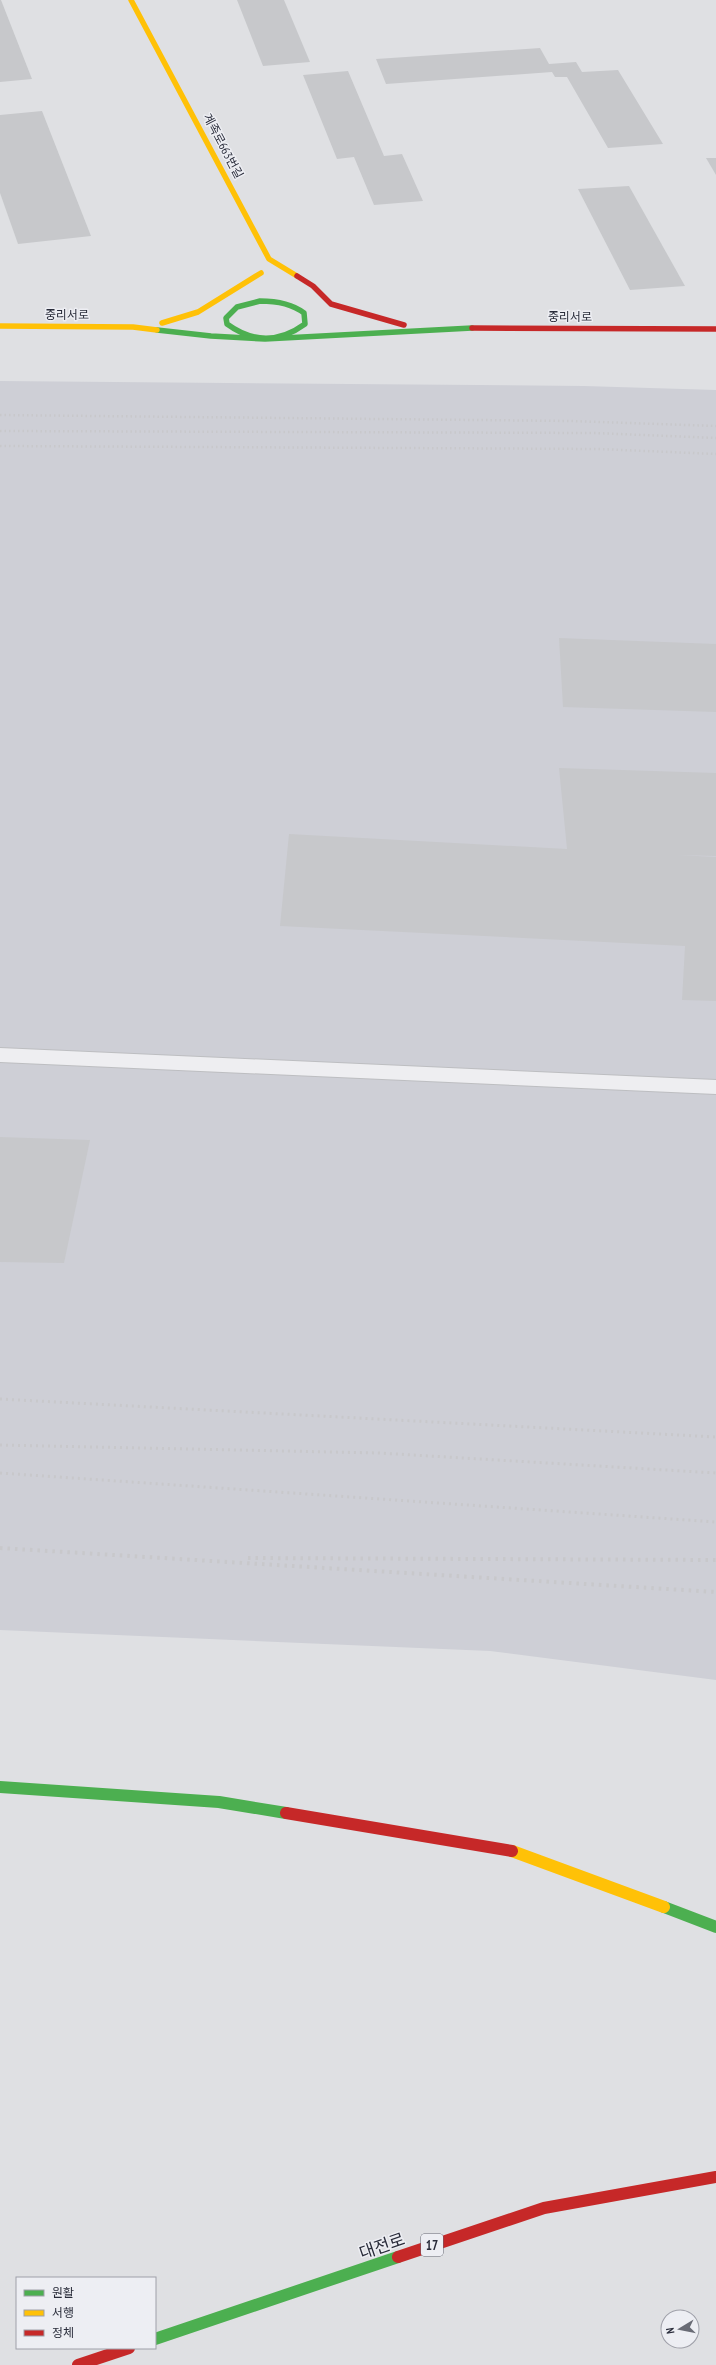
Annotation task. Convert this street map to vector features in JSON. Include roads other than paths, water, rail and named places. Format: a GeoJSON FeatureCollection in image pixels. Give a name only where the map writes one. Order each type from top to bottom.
{"type":"FeatureCollection","features":[{"type":"Feature","properties":{"kind":"main road","name":"계족로663번길"},"geometry":{"type":"LineString","coordinates":[[131,0],[269,259]]}},
{"type":"Feature","properties":{"kind":"main road"},"geometry":{"type":"LineString","coordinates":[[248,303],[258,290],[261,273],[269,259],[313,286],[331,304],[387,321],[424,328]]}},
{"type":"Feature","properties":{"kind":"main road"},"geometry":{"type":"LineString","coordinates":[[285,270],[292,283]]}},
{"type":"Feature","properties":{"kind":"main road"},"geometry":{"type":"LineString","coordinates":[[162,323],[198,312],[261,273]]}},
{"type":"Feature","properties":{"kind":"main road"},"geometry":{"type":"LineString","coordinates":[[295,306],[296,295]]}},
{"type":"Feature","properties":{"kind":"main road"},"geometry":{"type":"LineString","coordinates":[[218,315],[230,312],[248,303],[273,301],[295,306],[304,314],[316,316]]}},
{"type":"Feature","properties":{"kind":"main road"},"geometry":{"type":"LineString","coordinates":[[230,312],[226,318],[227,324],[232,330],[252,338],[265,339],[279,338],[300,330],[305,324],[304,314]]}},
{"type":"Feature","properties":{"kind":"main road"},"geometry":{"type":"LineString","coordinates":[[133,327],[207,318]]}},
{"type":"Feature","properties":{"kind":"main road"},"geometry":{"type":"LineString","coordinates":[[353,320],[387,321]]}},
{"type":"Feature","properties":{"kind":"main road","name":"중리서로"},"geometry":{"type":"LineString","coordinates":[[0,326],[133,327]]}},
{"type":"Feature","properties":{"kind":"main road"},"geometry":{"type":"LineString","coordinates":[[133,327],[184,334],[265,339],[362,334],[424,328]]}},
{"type":"Feature","properties":{"kind":"main road","name":"중리서로"},"geometry":{"type":"LineString","coordinates":[[424,328],[716,329]]}},
{"type":"Feature","properties":{"kind":"main road"},"geometry":{"type":"LineString","coordinates":[[0,1787],[219,1802],[515,1851],[716,1927]]}},
{"type":"Feature","properties":{"kind":"main road","name":"대전로"},"geometry":{"type":"LineString","coordinates":[[156,2339],[544,2208],[716,2177]]}},
{"type":"Feature","properties":{"kind":"main road"},"geometry":{"type":"LineString","coordinates":[[78,2365],[126,2349]]}},
{"type":"Feature","properties":{"kind":"lane"},"geometry":{"type":"LineString","coordinates":[[0,1055],[716,1087]]}},
{"type":"Feature","properties":{"kind":"railway"},"geometry":{"type":"LineString","coordinates":[[0,415],[571,421],[716,426]]}},
{"type":"Feature","properties":{"kind":"railway"},"geometry":{"type":"LineString","coordinates":[[0,431],[595,433],[716,438]]}},
{"type":"Feature","properties":{"kind":"railway"},"geometry":{"type":"LineString","coordinates":[[0,446],[599,449],[716,454]]}},
{"type":"Feature","properties":{"kind":"railway"},"geometry":{"type":"LineString","coordinates":[[0,1399],[716,1437]]}},
{"type":"Feature","properties":{"kind":"railway"},"geometry":{"type":"LineString","coordinates":[[0,1445],[379,1453],[716,1473]]}},
{"type":"Feature","properties":{"kind":"railway"},"geometry":{"type":"LineString","coordinates":[[0,1473],[716,1522]]}},
{"type":"Feature","properties":{"kind":"railway"},"geometry":{"type":"LineString","coordinates":[[0,1548],[716,1592]]}},
{"type":"Feature","properties":{"kind":"railway"},"geometry":{"type":"LineString","coordinates":[[248,1558],[716,1560]]}}]}
